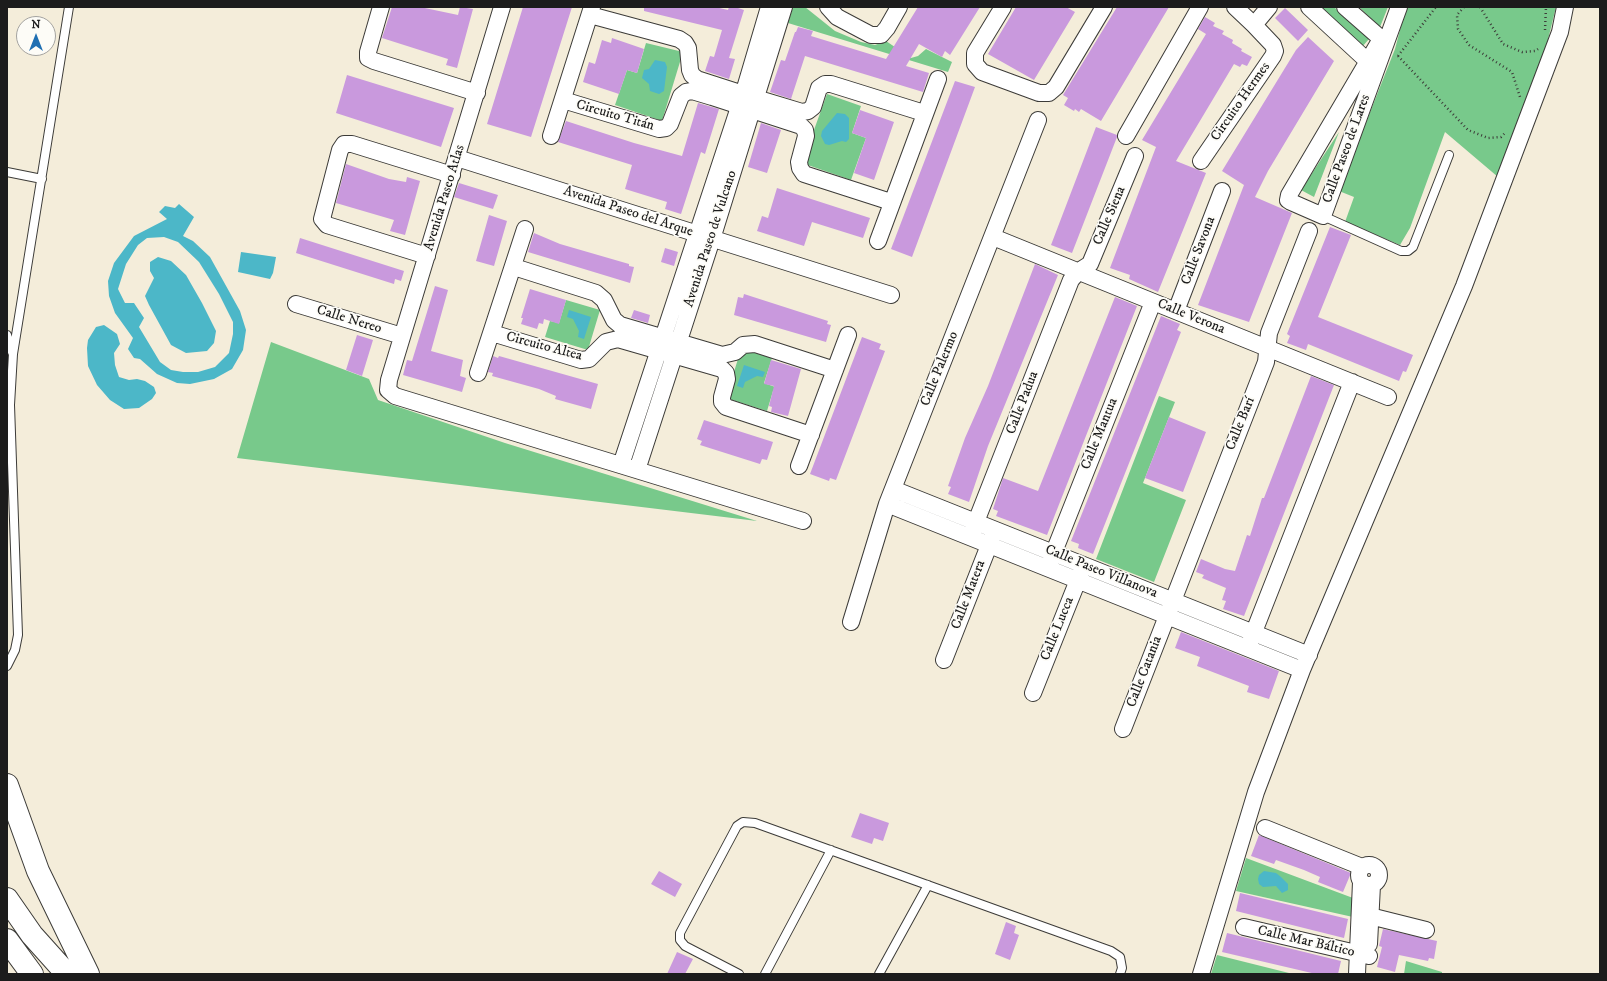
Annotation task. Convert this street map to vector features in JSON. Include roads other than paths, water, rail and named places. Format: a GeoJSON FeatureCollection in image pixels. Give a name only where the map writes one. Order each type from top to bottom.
{"type":"FeatureCollection","features":[{"type":"Feature","properties":{"kind":"highway"},"geometry":{"type":"LineString","coordinates":[[7,785],[38,871],[88,974]]}},
{"type":"Feature","properties":{"kind":"highway"},"geometry":{"type":"LineString","coordinates":[[7,899],[32,935],[67,974]]}},
{"type":"Feature","properties":{"kind":"highway"},"geometry":{"type":"LineString","coordinates":[[7,940],[32,974]]}},
{"type":"Feature","properties":{"kind":"street"},"geometry":{"type":"LineString","coordinates":[[381,7],[368,52],[368,58],[477,93]]}},
{"type":"Feature","properties":{"kind":"street","name":"Avenida Paseo Atlas"},"geometry":{"type":"LineString","coordinates":[[502,7],[402,336],[389,380],[388,390],[395,396],[621,465]]}},
{"type":"Feature","properties":{"kind":"street","name":"Avenida Paseo de Vulcano"},"geometry":{"type":"LineString","coordinates":[[747,102],[769,7]]}},
{"type":"Feature","properties":{"kind":"street","name":"Avenida Paseo de Vulcano"},"geometry":{"type":"LineString","coordinates":[[637,470],[669,347],[747,102],[784,7]]}},
{"type":"Feature","properties":{"kind":"street"},"geometry":{"type":"LineString","coordinates":[[828,7],[838,17],[871,35],[880,35],[887,28],[899,7]]}},
{"type":"Feature","properties":{"kind":"street"},"geometry":{"type":"LineString","coordinates":[[1003,7],[975,53],[975,64],[982,72],[1039,93],[1049,92],[1056,87],[1104,7]]}},
{"type":"Feature","properties":{"kind":"street"},"geometry":{"type":"LineString","coordinates":[[1126,136],[1200,7]]}},
{"type":"Feature","properties":{"kind":"street","name":"Circuito Hermes"},"geometry":{"type":"LineString","coordinates":[[1200,161],[1273,56],[1275,51],[1272,45],[1247,14],[1270,7]]}},
{"type":"Feature","properties":{"kind":"street"},"geometry":{"type":"LineString","coordinates":[[1309,7],[1371,65]]}},
{"type":"Feature","properties":{"kind":"street"},"geometry":{"type":"LineString","coordinates":[[1346,7],[1383,41]]}},
{"type":"Feature","properties":{"kind":"street","name":"Calle Paseo de Lares"},"geometry":{"type":"LineString","coordinates":[[1371,65],[1323,216],[1291,202],[1288,200],[1289,195],[1371,65],[1399,7]]}},
{"type":"Feature","properties":{"kind":"street"},"geometry":{"type":"LineString","coordinates":[[1201,974],[1256,792],[1302,670],[1464,286],[1560,32],[1565,7]]}},
{"type":"Feature","properties":{"kind":"street","name":"Circuito Titán"},"geometry":{"type":"LineString","coordinates":[[551,136],[591,11],[685,42],[688,48],[692,75],[747,102]]}},
{"type":"Feature","properties":{"kind":"street"},"geometry":{"type":"LineString","coordinates":[[878,241],[891,202],[938,79]]}},
{"type":"Feature","properties":{"kind":"street"},"geometry":{"type":"LineString","coordinates":[[747,102],[802,112],[808,111],[813,107],[819,88],[825,84],[831,84],[924,113]]}},
{"type":"Feature","properties":{"kind":"street","name":"Circuito Titán"},"geometry":{"type":"LineString","coordinates":[[563,100],[659,129],[666,128],[670,124],[681,96],[686,92],[692,91],[747,102]]}},
{"type":"Feature","properties":{"kind":"street"},"geometry":{"type":"LineString","coordinates":[[747,102],[801,126],[805,130],[806,136],[799,162],[800,168],[804,174],[891,202]]}},
{"type":"Feature","properties":{"kind":"street","name":"Calle Palermo"},"geometry":{"type":"LineString","coordinates":[[851,622],[890,496],[1038,120]]}},
{"type":"Feature","properties":{"kind":"street"},"geometry":{"type":"LineString","coordinates":[[427,256],[327,225],[322,219],[340,150],[344,144],[352,144],[452,175]]}},
{"type":"Feature","properties":{"kind":"street","name":"Calle Siena"},"geometry":{"type":"LineString","coordinates":[[1079,271],[1090,264],[1135,156]]}},
{"type":"Feature","properties":{"kind":"street","name":"Avenida Paseo del Arque"},"geometry":{"type":"LineString","coordinates":[[457,158],[891,295]]}},
{"type":"Feature","properties":{"kind":"street","name":"Calle Savona"},"geometry":{"type":"LineString","coordinates":[[1176,311],[1222,192]]}},
{"type":"Feature","properties":{"kind":"street","name":"Circuito Altea"},"geometry":{"type":"LineString","coordinates":[[478,373],[514,267],[525,229]]}},
{"type":"Feature","properties":{"kind":"street","name":"Calle Barí"},"geometry":{"type":"LineString","coordinates":[[1169,608],[1266,362],[1269,334],[1309,231]]}},
{"type":"Feature","properties":{"kind":"street","name":"Calle Verona"},"geometry":{"type":"LineString","coordinates":[[993,237],[1388,397]]}},
{"type":"Feature","properties":{"kind":"street"},"geometry":{"type":"LineString","coordinates":[[514,267],[596,293],[604,300],[614,320],[620,325],[722,369],[726,373],[727,379],[722,397],[722,402],[726,407],[811,435]]}},
{"type":"Feature","properties":{"kind":"street","name":"Calle Padua"},"geometry":{"type":"LineString","coordinates":[[970,537],[1071,280],[1079,271]]}},
{"type":"Feature","properties":{"kind":"street","name":"Calle Mantua"},"geometry":{"type":"LineString","coordinates":[[1051,560],[1153,302]]}},
{"type":"Feature","properties":{"kind":"street","name":"Calle Nereo"},"geometry":{"type":"LineString","coordinates":[[296,304],[402,336]]}},
{"type":"Feature","properties":{"kind":"street","name":"Circuito Altea"},"geometry":{"type":"LineString","coordinates":[[492,333],[581,360],[589,359],[606,342],[612,339],[669,347]]}},
{"type":"Feature","properties":{"kind":"street"},"geometry":{"type":"LineString","coordinates":[[799,466],[848,335]]}},
{"type":"Feature","properties":{"kind":"street"},"geometry":{"type":"LineString","coordinates":[[669,347],[722,355],[735,352],[743,345],[755,344],[835,370]]}},
{"type":"Feature","properties":{"kind":"street","name":"Avenida Paseo de Vulcano"},"geometry":{"type":"LineString","coordinates":[[621,465],[669,347]]}},
{"type":"Feature","properties":{"kind":"street"},"geometry":{"type":"LineString","coordinates":[[1250,640],[1352,382]]}},
{"type":"Feature","properties":{"kind":"street"},"geometry":{"type":"LineString","coordinates":[[621,465],[803,521]]}},
{"type":"Feature","properties":{"kind":"street","name":"Calle Paseo Villanova"},"geometry":{"type":"LineString","coordinates":[[890,496],[976,522],[995,530],[1051,560],[1081,573],[1250,640],[1309,655]]}},
{"type":"Feature","properties":{"kind":"street","name":"Calle Paseo Villanova"},"geometry":{"type":"LineString","coordinates":[[890,496],[970,537],[989,545],[1051,560]]}},
{"type":"Feature","properties":{"kind":"street","name":"Calle Matera"},"geometry":{"type":"LineString","coordinates":[[944,660],[995,530]]}},
{"type":"Feature","properties":{"kind":"street","name":"Calle Lucca"},"geometry":{"type":"LineString","coordinates":[[1032,693],[1081,573]]}},
{"type":"Feature","properties":{"kind":"street","name":"Calle Catania"},"geometry":{"type":"LineString","coordinates":[[1123,729],[1169,608]]}},
{"type":"Feature","properties":{"kind":"street","name":"Calle Paseo Villanova"},"geometry":{"type":"LineString","coordinates":[[1250,640],[1302,670]]}},
{"type":"Feature","properties":{"kind":"street"},"geometry":{"type":"LineString","coordinates":[[1265,828],[1365,878]]}},
{"type":"Feature","properties":{"kind":"street"},"geometry":{"type":"LineString","coordinates":[[1357,974],[1363,955],[1370,916],[1365,878]]}},
{"type":"Feature","properties":{"kind":"street"},"geometry":{"type":"LineString","coordinates":[[1365,878],[1363,955],[1368,974]]}},
{"type":"Feature","properties":{"kind":"street"},"geometry":{"type":"LineString","coordinates":[[1370,916],[1426,930]]}},
{"type":"Feature","properties":{"kind":"street","name":"Calle Mar Báltico"},"geometry":{"type":"LineString","coordinates":[[1244,927],[1363,955]]}},
{"type":"Feature","properties":{"kind":"lane"},"geometry":{"type":"LineString","coordinates":[[7,666],[15,650],[18,635],[10,405],[13,354],[69,7]]}},
{"type":"Feature","properties":{"kind":"lane"},"geometry":{"type":"LineString","coordinates":[[1323,216],[1401,251],[1408,251],[1413,247],[1449,155]]}},
{"type":"Feature","properties":{"kind":"lane"},"geometry":{"type":"LineString","coordinates":[[7,172],[42,179]]}},
{"type":"Feature","properties":{"kind":"lane"},"geometry":{"type":"LineString","coordinates":[[7,335],[13,354]]}},
{"type":"Feature","properties":{"kind":"lane"},"geometry":{"type":"LineString","coordinates":[[739,974],[685,946],[680,940],[680,933],[737,826],[743,822],[755,823],[1111,951],[1120,957],[1122,968],[1120,974]]}},
{"type":"Feature","properties":{"kind":"lane"},"geometry":{"type":"LineString","coordinates":[[765,974],[831,850]]}},
{"type":"Feature","properties":{"kind":"lane"},"geometry":{"type":"LineString","coordinates":[[879,974],[928,885]]}},
{"type":"Feature","properties":{"kind":"water"},"geometry":{"type":"Polygon","coordinates":[[[655,60],[665,62],[667,67],[664,91],[659,94],[650,91],[649,84],[642,78],[644,70],[649,69],[655,60]]]}},
{"type":"Feature","properties":{"kind":"water"},"geometry":{"type":"Polygon","coordinates":[[[837,113],[845,114],[849,118],[849,139],[846,142],[842,141],[829,145],[825,144],[821,136],[822,131],[837,113]]]}},
{"type":"Feature","properties":{"kind":"water"},"geometry":{"type":"Polygon","coordinates":[[[179,204],[194,217],[183,236],[193,241],[210,257],[240,311],[246,330],[243,350],[232,369],[214,379],[190,384],[177,383],[157,374],[140,359],[134,358],[128,349],[133,338],[115,313],[109,296],[108,281],[114,263],[134,236],[167,219],[159,212],[165,206],[175,208],[179,204]],[[164,237],[147,238],[138,245],[126,264],[118,289],[125,303],[134,303],[144,318],[139,327],[160,362],[171,370],[198,372],[215,367],[229,353],[233,334],[233,322],[219,294],[199,262],[178,242],[164,237]]]}},
{"type":"Feature","properties":{"kind":"water"},"geometry":{"type":"Polygon","coordinates":[[[241,252],[276,257],[273,273],[270,279],[238,272],[241,252]]]}},
{"type":"Feature","properties":{"kind":"water"},"geometry":{"type":"Polygon","coordinates":[[[158,257],[171,261],[186,275],[202,303],[216,331],[214,343],[207,351],[186,353],[171,345],[149,305],[145,296],[154,278],[150,271],[150,262],[158,257]]]}},
{"type":"Feature","properties":{"kind":"water"},"geometry":{"type":"Polygon","coordinates":[[[569,310],[591,317],[584,339],[578,337],[579,331],[573,319],[567,317],[569,310]]]}},
{"type":"Feature","properties":{"kind":"water"},"geometry":{"type":"Polygon","coordinates":[[[104,325],[117,334],[120,344],[114,353],[115,365],[119,377],[129,380],[137,379],[145,381],[154,387],[156,393],[152,399],[139,408],[124,409],[110,400],[97,385],[88,366],[88,340],[96,327],[104,325]]]}},
{"type":"Feature","properties":{"kind":"water"},"geometry":{"type":"Polygon","coordinates":[[[744,365],[765,372],[763,377],[757,376],[745,382],[743,388],[737,386],[744,365]]]}},
{"type":"Feature","properties":{"kind":"water"},"geometry":{"type":"Polygon","coordinates":[[[1264,871],[1276,873],[1288,884],[1288,890],[1282,893],[1276,886],[1263,887],[1259,884],[1259,875],[1264,871]]]}}]}
